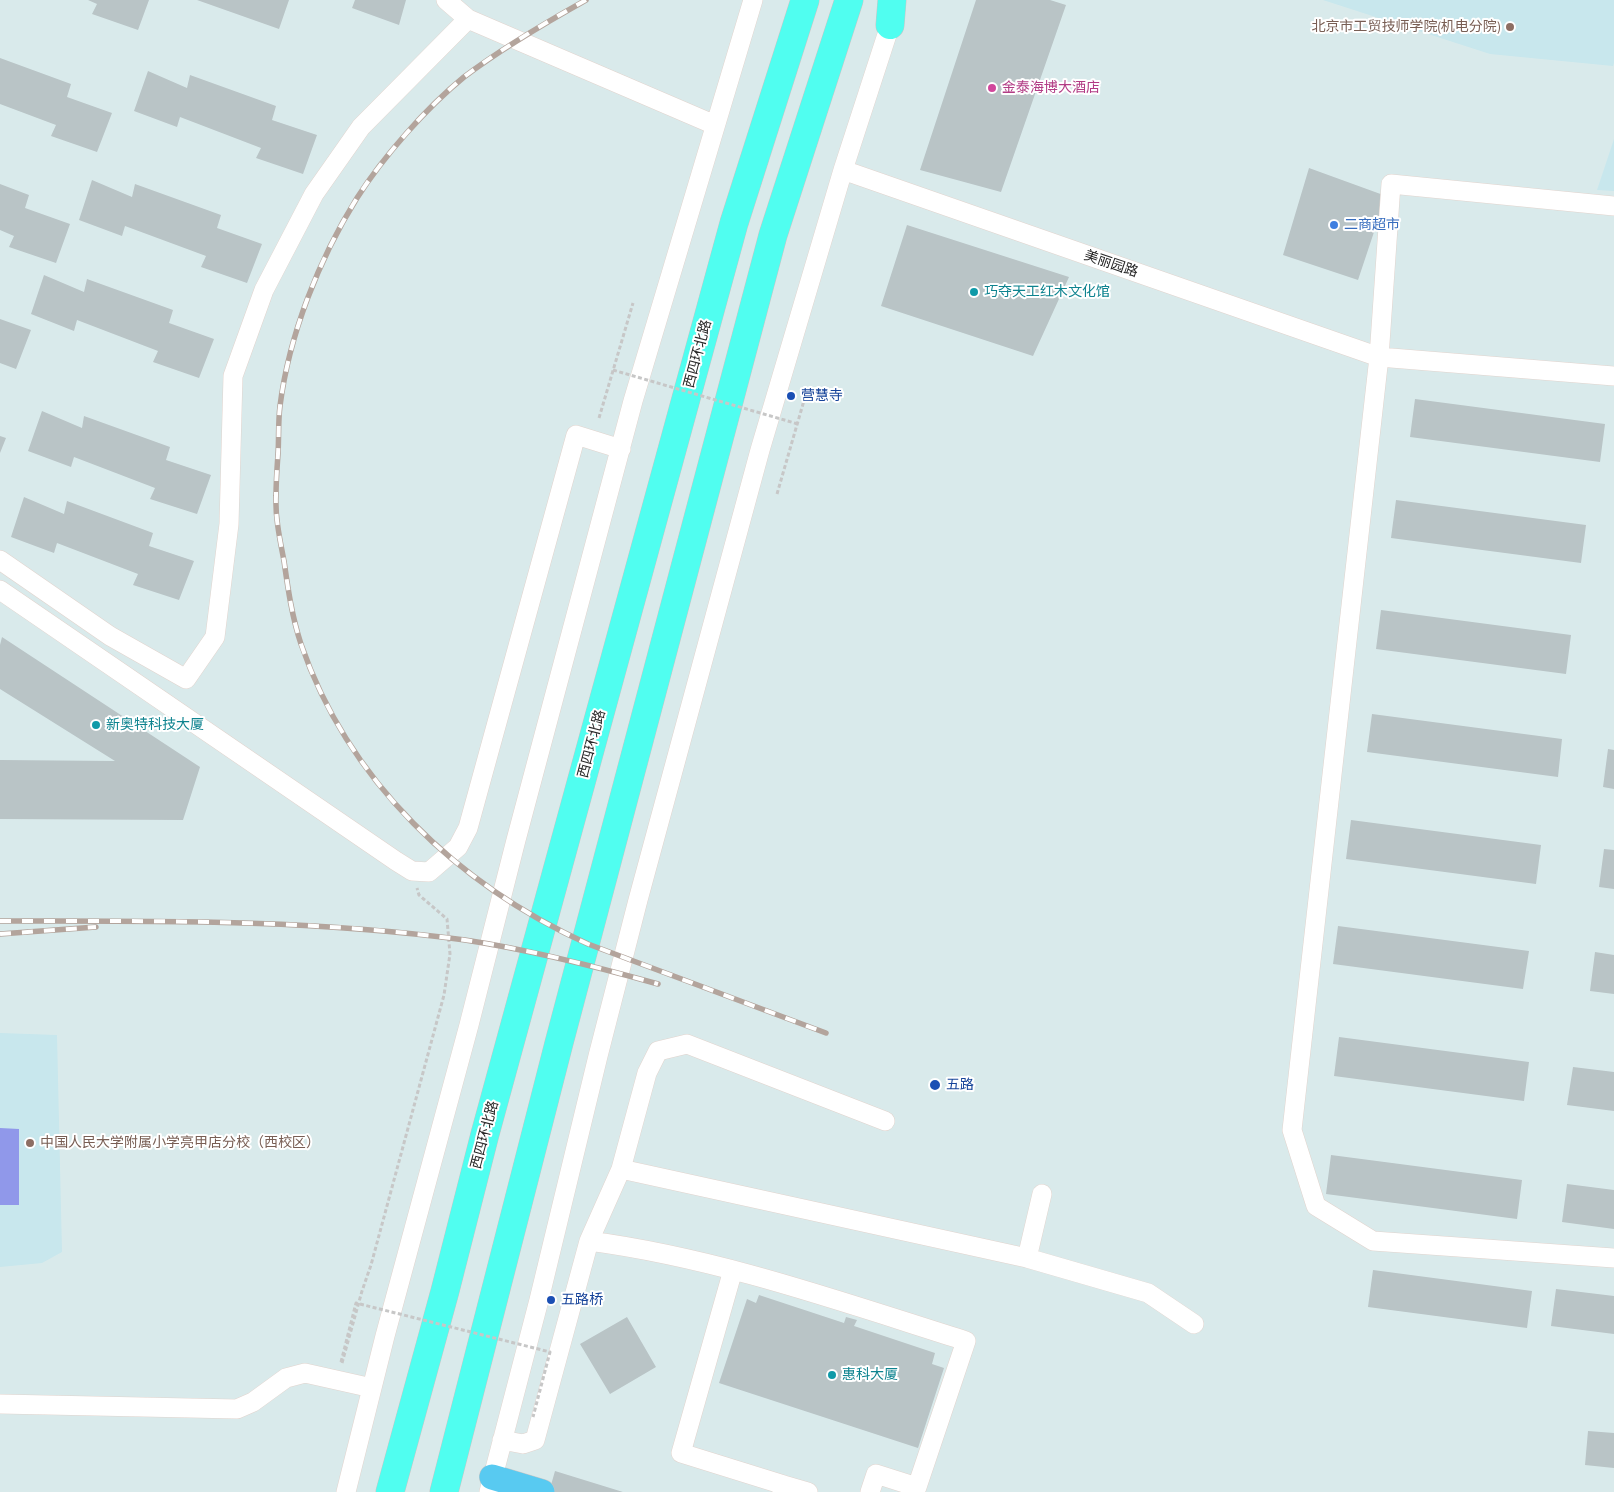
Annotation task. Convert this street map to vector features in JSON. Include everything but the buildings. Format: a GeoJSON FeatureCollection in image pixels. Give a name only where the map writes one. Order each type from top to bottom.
{"type":"FeatureCollection","features":[{"type":"Feature","properties":{"kind":"highway","name":"西四环北路"},"geometry":{"type":"LineString","coordinates":[[390,1492],[734,223],[804,0]]}},
{"type":"Feature","properties":{"kind":"highway"},"geometry":{"type":"LineString","coordinates":[[444,1492],[559,1043],[773,235],[849,0]]}},
{"type":"Feature","properties":{"kind":"main road"},"geometry":{"type":"LineString","coordinates":[[491,1484],[542,1492]]}},
{"type":"Feature","properties":{"kind":"street"},"geometry":{"type":"LineString","coordinates":[[446,0],[468,20],[715,125]]}},
{"type":"Feature","properties":{"kind":"street"},"geometry":{"type":"LineString","coordinates":[[346,1492],[516,840],[643,367],[753,0]]}},
{"type":"Feature","properties":{"kind":"street"},"geometry":{"type":"LineString","coordinates":[[491,1484],[638,900],[760,450],[891,13],[899,0]]}},
{"type":"Feature","properties":{"kind":"street"},"geometry":{"type":"LineString","coordinates":[[0,560],[110,636],[186,679],[215,637],[229,524],[233,376],[264,290],[314,194],[362,127],[468,20]]}},
{"type":"Feature","properties":{"kind":"street","name":"美丽园路"},"geometry":{"type":"LineString","coordinates":[[843,170],[1379,358],[1614,376]]}},
{"type":"Feature","properties":{"kind":"street"},"geometry":{"type":"LineString","coordinates":[[1614,206],[1391,184],[1379,358],[1292,1130],[1316,1206],[1373,1242],[1614,1258]]}},
{"type":"Feature","properties":{"kind":"street"},"geometry":{"type":"LineString","coordinates":[[0,590],[412,870],[429,872],[458,847],[468,828],[576,435],[621,450]]}},
{"type":"Feature","properties":{"kind":"street"},"geometry":{"type":"LineString","coordinates":[[502,1440],[523,1444],[535,1440],[589,1241],[621,1169],[646,1073],[658,1051],[687,1044],[885,1121]]}},
{"type":"Feature","properties":{"kind":"street"},"geometry":{"type":"LineString","coordinates":[[621,1169],[1027,1258],[1148,1293],[1194,1324]]}},
{"type":"Feature","properties":{"kind":"street"},"geometry":{"type":"LineString","coordinates":[[1027,1258],[1042,1194]]}},
{"type":"Feature","properties":{"kind":"street"},"geometry":{"type":"LineString","coordinates":[[589,1241],[632,1247],[733,1270],[966,1341],[917,1487],[876,1474],[870,1492]]}},
{"type":"Feature","properties":{"kind":"street"},"geometry":{"type":"LineString","coordinates":[[733,1270],[681,1453],[783,1488],[808,1492]]}},
{"type":"Feature","properties":{"kind":"street"},"geometry":{"type":"LineString","coordinates":[[0,1404],[237,1409],[253,1402],[286,1378],[304,1372],[372,1388]]}},
{"type":"Feature","properties":{"kind":"path"},"geometry":{"type":"LineString","coordinates":[[599,418],[633,303]]}},
{"type":"Feature","properties":{"kind":"path"},"geometry":{"type":"LineString","coordinates":[[613,370],[798,424]]}},
{"type":"Feature","properties":{"kind":"path"},"geometry":{"type":"LineString","coordinates":[[777,494],[805,397]]}},
{"type":"Feature","properties":{"kind":"path"},"geometry":{"type":"LineString","coordinates":[[343,1382],[340,1370],[371,1265],[439,1014],[450,954],[447,919],[419,895],[412,870]]}},
{"type":"Feature","properties":{"kind":"path"},"geometry":{"type":"LineString","coordinates":[[341,1362],[356,1304],[550,1352],[533,1417]]}},
{"type":"Feature","properties":{"kind":"shaded area","name":"北京市工贸技师学院(机电分院)"},"geometry":{"type":"Polygon","coordinates":[[[1323,0],[1614,0],[1614,63],[1613,66],[1490,54],[1323,0]]]}},
{"type":"Feature","properties":{"kind":"shaded area"},"geometry":{"type":"Polygon","coordinates":[[[1614,139],[1614,191],[1597,190],[1614,139]]]}},
{"type":"Feature","properties":{"kind":"shaded area","name":"中国人民大学附属小学亮甲店分校（西校区）"},"geometry":{"type":"Polygon","coordinates":[[[0,1033],[57,1035],[62,1252],[42,1263],[0,1267],[0,1033]]]}},
{"type":"Feature","properties":{"kind":"shaded area"},"geometry":{"type":"Polygon","coordinates":[[[0,1128],[19,1129],[19,1205],[0,1205],[0,1128]]]}},
{"type":"Feature","properties":{"kind":"railway"},"geometry":{"type":"LineString","coordinates":[[586,0],[493,56],[464,77],[435,103],[379,166],[357,198],[330,246],[298,325],[284,379],[279,412],[276,512],[295,624],[321,694],[347,740],[378,784],[413,823],[452,859],[495,892],[540,920],[588,944],[826,1033]]}},
{"type":"Feature","properties":{"kind":"railway"},"geometry":{"type":"LineString","coordinates":[[0,921],[233,923],[349,928],[407,933],[465,940],[514,949],[658,984]]}},
{"type":"Feature","properties":{"kind":"railway"},"geometry":{"type":"LineString","coordinates":[[0,934],[96,927]]}},
{"type":"Feature","properties":{"kind":"place","name":"北京市工贸技师学院(机电分院)"},"geometry":{"type":"Point","coordinates":[1510,27]}},
{"type":"Feature","properties":{"kind":"place","name":"金泰海博大酒店"},"geometry":{"type":"Point","coordinates":[992,88]}},
{"type":"Feature","properties":{"kind":"place","name":"二商超市"},"geometry":{"type":"Point","coordinates":[1334,225]}},
{"type":"Feature","properties":{"kind":"place","name":"巧夺天工红木文化馆"},"geometry":{"type":"Point","coordinates":[974,292]}},
{"type":"Feature","properties":{"kind":"place","name":"营慧寺"},"geometry":{"type":"Point","coordinates":[791,396]}},
{"type":"Feature","properties":{"kind":"place","name":"新奥特科技大厦"},"geometry":{"type":"Point","coordinates":[96,725]}},
{"type":"Feature","properties":{"kind":"place","name":"五路"},"geometry":{"type":"Point","coordinates":[935,1085]}},
{"type":"Feature","properties":{"kind":"place","name":"中国人民大学附属小学亮甲店分校（西校区）"},"geometry":{"type":"Point","coordinates":[30,1143]}},
{"type":"Feature","properties":{"kind":"place","name":"五路桥"},"geometry":{"type":"Point","coordinates":[551,1300]}},
{"type":"Feature","properties":{"kind":"place","name":"惠科大厦"},"geometry":{"type":"Point","coordinates":[832,1375]}}]}
